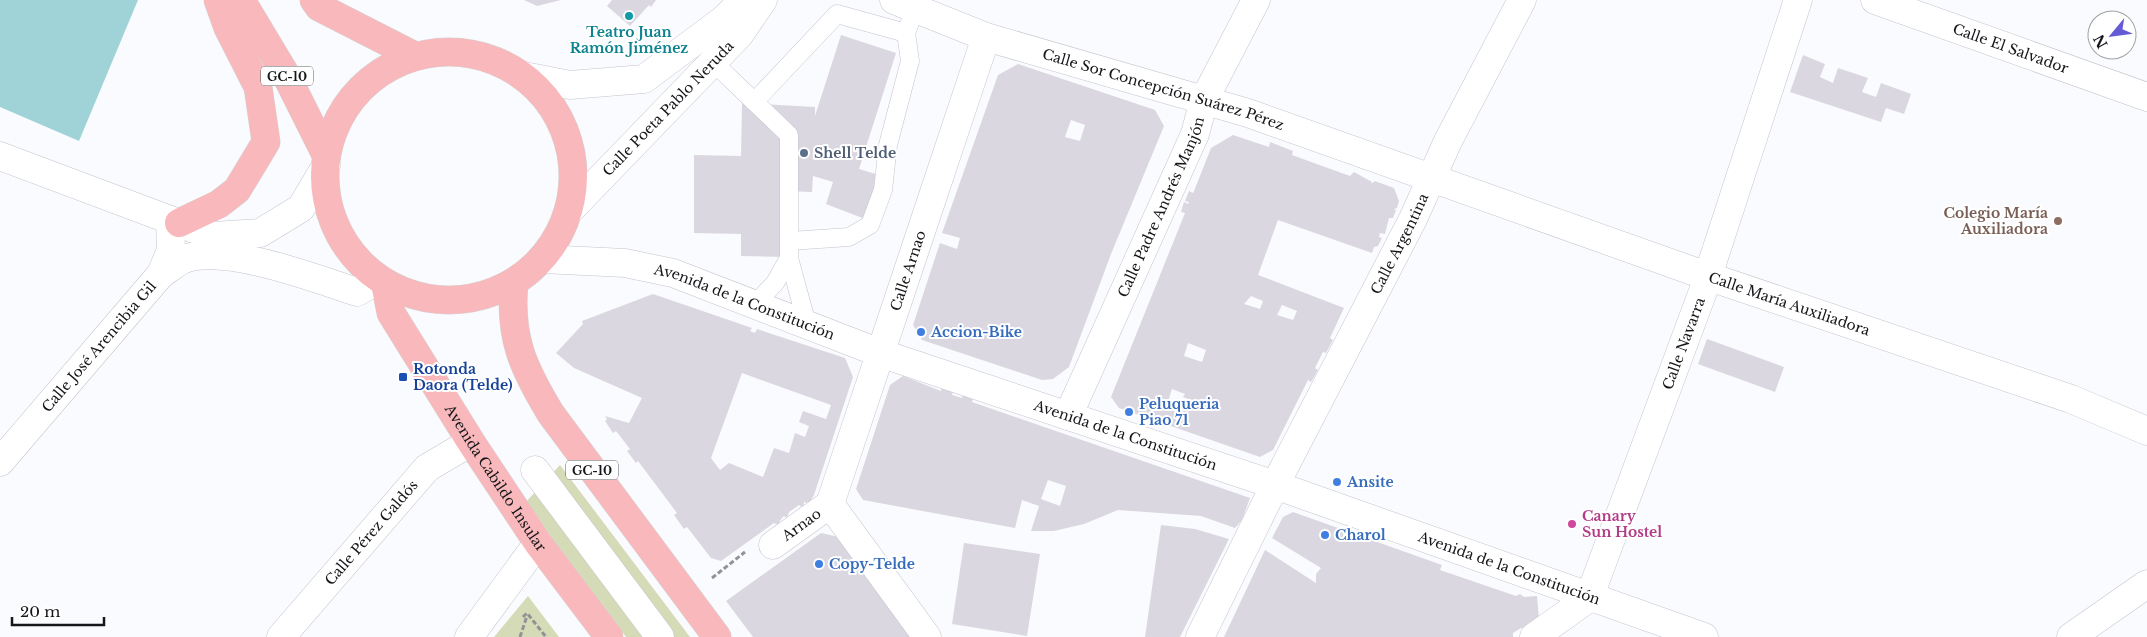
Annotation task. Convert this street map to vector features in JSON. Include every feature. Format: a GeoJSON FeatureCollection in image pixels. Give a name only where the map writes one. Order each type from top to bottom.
{"type":"FeatureCollection","features":[{"type":"Feature","properties":{"kind":"main road"},"geometry":{"type":"LineString","coordinates":[[174,222],[219,204],[237,190],[266,142],[258,87],[228,28],[218,0]]}},
{"type":"Feature","properties":{"kind":"main road","name":"GC-10"},"geometry":{"type":"LineString","coordinates":[[241,0],[286,75],[326,160]]}},
{"type":"Feature","properties":{"kind":"main road"},"geometry":{"type":"LineString","coordinates":[[314,0],[319,7],[413,55]]}},
{"type":"Feature","properties":{"kind":"main road","name":"GC-10"},"geometry":{"type":"LineString","coordinates":[[452,51],[490,58],[524,76],[551,104],[567,137],[574,175],[568,212],[558,237],[543,258],[514,283],[483,296],[449,301],[416,296],[383,281],[356,259],[336,228],[325,192],[326,160],[336,122],[355,93],[382,70],[413,55],[452,51]]}},
{"type":"Feature","properties":{"kind":"main road","name":"Avenida Cabildo Insular"},"geometry":{"type":"LineString","coordinates":[[383,281],[391,313],[471,442],[538,543],[609,637]]}},
{"type":"Feature","properties":{"kind":"main road","name":"GC-10"},"geometry":{"type":"LineString","coordinates":[[514,283],[511,312],[518,347],[529,378],[550,414],[717,637]]}},
{"type":"Feature","properties":{"kind":"street","name":"Calle Poeta Pablo Neruda"},"geometry":{"type":"LineString","coordinates":[[524,76],[570,85],[644,79],[723,20],[744,0]]}},
{"type":"Feature","properties":{"kind":"street","name":"Calle Poeta Pablo Neruda"},"geometry":{"type":"LineString","coordinates":[[568,212],[739,35],[763,0]]}},
{"type":"Feature","properties":{"kind":"street","name":"Calle Padre Andrés Manjón"},"geometry":{"type":"LineString","coordinates":[[1068,416],[1195,134],[1204,100],[1256,0]]}},
{"type":"Feature","properties":{"kind":"street","name":"Calle Argentina"},"geometry":{"type":"LineString","coordinates":[[1200,637],[1274,485],[1413,219],[1448,141],[1522,0]]}},
{"type":"Feature","properties":{"kind":"street","name":"Calle Navarra"},"geometry":{"type":"LineString","coordinates":[[1589,598],[1707,276],[1798,0]]}},
{"type":"Feature","properties":{"kind":"street","name":"Calle El Salvador"},"geometry":{"type":"LineString","coordinates":[[1875,0],[2147,97]]}},
{"type":"Feature","properties":{"kind":"street","name":"Calle Sor Concepción Suárez Pérez"},"geometry":{"type":"LineString","coordinates":[[905,14],[1248,113],[1433,177]]}},
{"type":"Feature","properties":{"kind":"street","name":"Calle Arnao"},"geometry":{"type":"LineString","coordinates":[[830,504],[986,37]]}},
{"type":"Feature","properties":{"kind":"street"},"geometry":{"type":"LineString","coordinates":[[0,156],[213,236],[260,233],[301,208],[326,160]]}},
{"type":"Feature","properties":{"kind":"street","name":"Calle María Auxiliadora"},"geometry":{"type":"LineString","coordinates":[[1433,177],[1707,276],[2071,399],[2147,431]]}},
{"type":"Feature","properties":{"kind":"street","name":"Calle José Arencibia Gil"},"geometry":{"type":"LineString","coordinates":[[0,462],[161,274],[171,250],[174,222]]}},
{"type":"Feature","properties":{"kind":"street"},"geometry":{"type":"LineString","coordinates":[[161,274],[185,258],[210,254],[284,268],[357,292],[383,281]]}},
{"type":"Feature","properties":{"kind":"street","name":"Avenida de la Constitución"},"geometry":{"type":"LineString","coordinates":[[543,258],[625,263],[673,273],[880,353],[1274,485],[1589,598],[1704,637]]}},
{"type":"Feature","properties":{"kind":"street","name":"Calle Pérez Galdós"},"geometry":{"type":"LineString","coordinates":[[281,637],[427,468],[471,442]]}},
{"type":"Feature","properties":{"kind":"street"},"geometry":{"type":"LineString","coordinates":[[535,470],[660,637]]}},
{"type":"Feature","properties":{"kind":"street"},"geometry":{"type":"LineString","coordinates":[[830,504],[928,637]]}},
{"type":"Feature","properties":{"kind":"street","name":"Arnao"},"geometry":{"type":"LineString","coordinates":[[773,545],[830,504]]}},
{"type":"Feature","properties":{"kind":"street"},"geometry":{"type":"LineString","coordinates":[[469,637],[538,543]]}},
{"type":"Feature","properties":{"kind":"street"},"geometry":{"type":"LineString","coordinates":[[2071,637],[2147,584]]}},
{"type":"Feature","properties":{"kind":"street"},"geometry":{"type":"LineString","coordinates":[[1534,637],[1589,598]]}},
{"type":"Feature","properties":{"kind":"lane"},"geometry":{"type":"LineString","coordinates":[[754,102],[837,14],[905,14],[910,61],[888,145],[883,190],[870,225],[850,237],[790,241]]}},
{"type":"Feature","properties":{"kind":"lane"},"geometry":{"type":"LineString","coordinates":[[713,62],[788,135],[789,258],[806,324]]}},
{"type":"Feature","properties":{"kind":"lane"},"geometry":{"type":"LineString","coordinates":[[755,304],[776,282],[789,258]]}},
{"type":"Feature","properties":{"kind":"path"},"geometry":{"type":"LineString","coordinates":[[712,578],[730,564]]}},
{"type":"Feature","properties":{"kind":"path"},"geometry":{"type":"LineString","coordinates":[[517,625],[527,612]]}},
{"type":"Feature","properties":{"kind":"path"},"geometry":{"type":"LineString","coordinates":[[520,637],[527,612]]}},
{"type":"Feature","properties":{"kind":"path"},"geometry":{"type":"LineString","coordinates":[[527,612],[546,637]]}},
{"type":"Feature","properties":{"kind":"green space"},"geometry":{"type":"Polygon","coordinates":[[[560,465],[690,637],[626,637],[525,503],[560,465]]]}},
{"type":"Feature","properties":{"kind":"green space"},"geometry":{"type":"Polygon","coordinates":[[[528,596],[559,637],[494,637],[528,596]]]}},
{"type":"Feature","properties":{"kind":"water"},"geometry":{"type":"Polygon","coordinates":[[[0,0],[138,0],[79,141],[0,107],[0,0]]]}},
{"type":"Feature","properties":{"kind":"building","name":"Teatro Juan Ramón Jiménez"},"geometry":{"type":"Polygon","coordinates":[[[524,0],[561,0],[537,6],[524,0]]]}},
{"type":"Feature","properties":{"kind":"building","name":"Teatro Juan Ramón Jiménez"},"geometry":{"type":"Polygon","coordinates":[[[612,0],[656,0],[630,26],[607,6],[612,0]]]}},
{"type":"Feature","properties":{"kind":"building"},"geometry":{"type":"Polygon","coordinates":[[[841,35],[896,53],[859,169],[879,175],[865,219],[826,204],[833,182],[813,176],[812,192],[787,191],[786,257],[741,256],[741,234],[694,233],[694,155],[741,156],[742,103],[815,107],[815,116],[841,35]]]}},
{"type":"Feature","properties":{"kind":"building"},"geometry":{"type":"Polygon","coordinates":[[[1803,55],[1825,64],[1820,77],[1833,83],[1838,68],[1868,78],[1862,92],[1876,97],[1881,83],[1911,94],[1904,114],[1886,108],[1881,122],[1790,92],[1803,55]]]}},
{"type":"Feature","properties":{"kind":"building"},"geometry":{"type":"Polygon","coordinates":[[[1018,64],[1155,110],[1164,126],[1111,254],[1069,367],[1053,379],[1042,380],[922,340],[913,325],[940,243],[957,249],[960,238],[942,233],[998,75],[1018,64]],[[1071,120],[1065,137],[1080,141],[1085,125],[1071,120]]]}},
{"type":"Feature","properties":{"kind":"building"},"geometry":{"type":"Polygon","coordinates":[[[1233,135],[1269,147],[1270,142],[1293,151],[1292,155],[1350,176],[1354,172],[1372,182],[1371,184],[1375,181],[1394,188],[1399,201],[1397,208],[1394,209],[1396,210],[1393,218],[1389,218],[1385,234],[1380,233],[1379,237],[1382,238],[1378,246],[1374,247],[1372,253],[1278,220],[1258,275],[1344,308],[1330,338],[1333,340],[1326,353],[1323,352],[1315,368],[1318,370],[1311,382],[1308,380],[1273,450],[1260,457],[1119,408],[1111,397],[1185,213],[1181,212],[1184,202],[1188,204],[1189,202],[1185,201],[1189,191],[1193,193],[1211,148],[1233,135]],[[1251,296],[1244,304],[1260,309],[1263,301],[1251,296]],[[1282,305],[1277,315],[1293,320],[1297,311],[1282,305]],[[1188,343],[1184,356],[1202,362],[1206,350],[1188,343]],[[1172,389],[1167,405],[1184,411],[1188,399],[1183,397],[1185,394],[1172,389]]]}},
{"type":"Feature","properties":{"kind":"building"},"geometry":{"type":"Polygon","coordinates":[[[653,294],[752,328],[750,331],[755,333],[757,329],[845,358],[853,377],[814,495],[809,503],[804,502],[803,508],[799,505],[789,512],[787,518],[784,516],[778,525],[774,523],[721,561],[711,558],[687,527],[684,529],[674,515],[677,513],[638,461],[636,463],[627,451],[630,449],[616,431],[613,433],[605,421],[607,419],[605,416],[629,423],[642,398],[574,368],[556,353],[583,324],[582,321],[653,294]],[[742,373],[711,458],[720,470],[729,463],[763,477],[774,448],[789,453],[795,433],[805,437],[809,426],[799,422],[803,411],[826,419],[831,405],[742,373]]]}},
{"type":"Feature","properties":{"kind":"building"},"geometry":{"type":"Polygon","coordinates":[[[1707,339],[1784,367],[1775,392],[1698,364],[1707,339]]]}},
{"type":"Feature","properties":{"kind":"building"},"geometry":{"type":"Polygon","coordinates":[[[903,376],[941,391],[942,387],[953,391],[952,395],[962,398],[963,394],[973,398],[972,402],[1250,498],[1242,520],[1235,528],[1201,516],[1118,510],[1084,524],[1054,531],[1031,531],[1039,506],[1022,500],[1015,528],[863,500],[856,489],[890,385],[903,376]],[[1048,480],[1041,499],[1060,506],[1066,486],[1048,480]]]}},
{"type":"Feature","properties":{"kind":"building"},"geometry":{"type":"Polygon","coordinates":[[[1293,512],[1442,565],[1440,570],[1516,596],[1520,594],[1524,597],[1537,596],[1539,619],[1526,629],[1521,628],[1513,633],[1513,637],[1224,637],[1265,550],[1316,583],[1316,574],[1321,568],[1272,538],[1283,517],[1293,512]]]}},
{"type":"Feature","properties":{"kind":"building"},"geometry":{"type":"Polygon","coordinates":[[[1161,525],[1195,529],[1229,539],[1180,637],[1145,637],[1161,525]]]}},
{"type":"Feature","properties":{"kind":"building"},"geometry":{"type":"Polygon","coordinates":[[[821,533],[839,537],[914,637],[753,637],[726,601],[821,533]]]}},
{"type":"Feature","properties":{"kind":"building"},"geometry":{"type":"Polygon","coordinates":[[[964,543],[1040,554],[1027,636],[952,624],[964,543]]]}},
{"type":"Feature","properties":{"kind":"place","name":"Teatro Juan Ramón Jiménez"},"geometry":{"type":"Point","coordinates":[629,16]}},
{"type":"Feature","properties":{"kind":"place","name":"Shell Telde"},"geometry":{"type":"Point","coordinates":[804,153]}},
{"type":"Feature","properties":{"kind":"place","name":"Colegio María Auxiliadora"},"geometry":{"type":"Point","coordinates":[2058,221]}},
{"type":"Feature","properties":{"kind":"place","name":"Accion-Bike"},"geometry":{"type":"Point","coordinates":[921,332]}},
{"type":"Feature","properties":{"kind":"place","name":"Rotonda Daora (Telde)"},"geometry":{"type":"Point","coordinates":[403,377]}},
{"type":"Feature","properties":{"kind":"place","name":"Peluqueria Piao 71"},"geometry":{"type":"Point","coordinates":[1129,412]}},
{"type":"Feature","properties":{"kind":"place","name":"Ansite"},"geometry":{"type":"Point","coordinates":[1337,482]}},
{"type":"Feature","properties":{"kind":"place","name":"Canary Sun Hostel"},"geometry":{"type":"Point","coordinates":[1572,524]}},
{"type":"Feature","properties":{"kind":"place","name":"Charol"},"geometry":{"type":"Point","coordinates":[1325,535]}},
{"type":"Feature","properties":{"kind":"place","name":"Copy-Telde"},"geometry":{"type":"Point","coordinates":[819,564]}}]}
